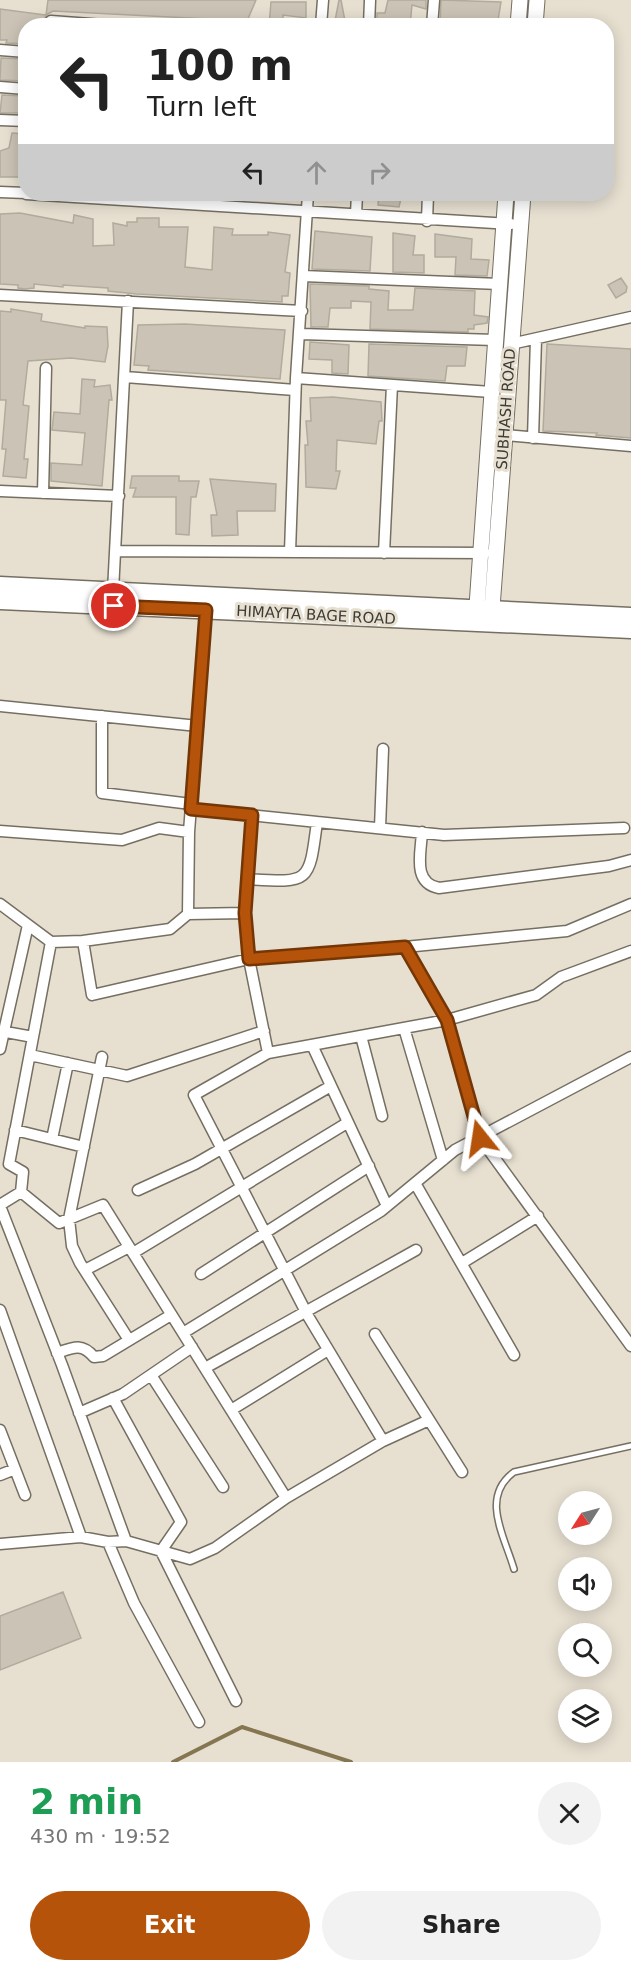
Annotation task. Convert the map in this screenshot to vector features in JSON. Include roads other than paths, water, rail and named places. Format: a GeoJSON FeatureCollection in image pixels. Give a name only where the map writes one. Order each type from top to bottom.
{"type":"FeatureCollection","features":[{"type":"Feature","properties":{"kind":"main road"},"geometry":{"type":"LineString","coordinates":[[0,585],[484,616],[631,616]]}},
{"type":"Feature","properties":{"kind":"main road","name":"HIMAYTA BAGE ROAD"},"geometry":{"type":"LineString","coordinates":[[0,601],[206,610],[484,616],[631,630]]}},
{"type":"Feature","properties":{"kind":"street"},"geometry":{"type":"LineString","coordinates":[[321,18],[322,0]]}},
{"type":"Feature","properties":{"kind":"street"},"geometry":{"type":"LineString","coordinates":[[369,18],[370,0]]}},
{"type":"Feature","properties":{"kind":"street"},"geometry":{"type":"LineString","coordinates":[[433,18],[434,0]]}},
{"type":"Feature","properties":{"kind":"street"},"geometry":{"type":"LineString","coordinates":[[519,18],[520,0]]}},
{"type":"Feature","properties":{"kind":"street"},"geometry":{"type":"LineString","coordinates":[[536,18],[537,0]]}},
{"type":"Feature","properties":{"kind":"street"},"geometry":{"type":"LineString","coordinates":[[0,50],[18,51]]}},
{"type":"Feature","properties":{"kind":"street"},"geometry":{"type":"LineString","coordinates":[[0,87],[18,88]]}},
{"type":"Feature","properties":{"kind":"street"},"geometry":{"type":"LineString","coordinates":[[0,120],[18,121]]}},
{"type":"Feature","properties":{"kind":"street"},"geometry":{"type":"LineString","coordinates":[[0,192],[18,193]]}},
{"type":"Feature","properties":{"kind":"street"},"geometry":{"type":"LineString","coordinates":[[142,201],[356,214],[427,221],[520,225]]}},
{"type":"Feature","properties":{"kind":"street"},"geometry":{"type":"LineString","coordinates":[[290,552],[296,384],[301,334],[308,201]]}},
{"type":"Feature","properties":{"kind":"street"},"geometry":{"type":"LineString","coordinates":[[356,214],[357,201]]}},
{"type":"Feature","properties":{"kind":"street"},"geometry":{"type":"LineString","coordinates":[[427,221],[428,201]]}},
{"type":"Feature","properties":{"kind":"street","name":"SUBHASH ROAD"},"geometry":{"type":"LineString","coordinates":[[484,616],[479,553],[506,201]]}},
{"type":"Feature","properties":{"kind":"street","name":"SUBHASH ROAD"},"geometry":{"type":"LineString","coordinates":[[484,616],[495,553],[522,201]]}},
{"type":"Feature","properties":{"kind":"street"},"geometry":{"type":"LineString","coordinates":[[303,276],[499,284]]}},
{"type":"Feature","properties":{"kind":"street"},"geometry":{"type":"LineString","coordinates":[[0,295],[302,311]]}},
{"type":"Feature","properties":{"kind":"street"},"geometry":{"type":"LineString","coordinates":[[113,591],[129,301]]}},
{"type":"Feature","properties":{"kind":"street"},"geometry":{"type":"LineString","coordinates":[[511,344],[631,317]]}},
{"type":"Feature","properties":{"kind":"street"},"geometry":{"type":"LineString","coordinates":[[301,334],[495,340]]}},
{"type":"Feature","properties":{"kind":"street"},"geometry":{"type":"LineString","coordinates":[[533,438],[536,339]]}},
{"type":"Feature","properties":{"kind":"street"},"geometry":{"type":"LineString","coordinates":[[43,493],[46,368]]}},
{"type":"Feature","properties":{"kind":"street"},"geometry":{"type":"LineString","coordinates":[[125,377],[296,384],[392,385],[491,392]]}},
{"type":"Feature","properties":{"kind":"street"},"geometry":{"type":"LineString","coordinates":[[384,553],[392,385]]}},
{"type":"Feature","properties":{"kind":"street"},"geometry":{"type":"LineString","coordinates":[[504,435],[631,446]]}},
{"type":"Feature","properties":{"kind":"street"},"geometry":{"type":"LineString","coordinates":[[0,491],[119,496]]}},
{"type":"Feature","properties":{"kind":"street"},"geometry":{"type":"LineString","coordinates":[[117,551],[495,553]]}},
{"type":"Feature","properties":{"kind":"street"},"geometry":{"type":"LineString","coordinates":[[188,914],[189,832],[206,610]]}},
{"type":"Feature","properties":{"kind":"street"},"geometry":{"type":"LineString","coordinates":[[0,706],[198,726]]}},
{"type":"Feature","properties":{"kind":"street"},"geometry":{"type":"LineString","coordinates":[[102,716],[102,794],[252,815],[444,835],[624,828]]}},
{"type":"Feature","properties":{"kind":"street"},"geometry":{"type":"LineString","coordinates":[[380,828],[383,749]]}},
{"type":"Feature","properties":{"kind":"street"},"geometry":{"type":"LineString","coordinates":[[252,815],[245,913],[249,959],[268,1053]]}},
{"type":"Feature","properties":{"kind":"street"},"geometry":{"type":"LineString","coordinates":[[248,879],[290,882],[305,876],[311,866],[317,822]]}},
{"type":"Feature","properties":{"kind":"street"},"geometry":{"type":"LineString","coordinates":[[0,831],[123,840],[156,828],[189,832]]}},
{"type":"Feature","properties":{"kind":"street"},"geometry":{"type":"LineString","coordinates":[[422,832],[420,873],[426,882],[440,888],[609,866],[631,860]]}},
{"type":"Feature","properties":{"kind":"street"},"geometry":{"type":"LineString","coordinates":[[0,904],[51,942],[83,941],[170,929],[188,914],[245,913]]}},
{"type":"Feature","properties":{"kind":"street"},"geometry":{"type":"LineString","coordinates":[[83,941],[92,994],[249,959],[567,931],[631,904]]}},
{"type":"Feature","properties":{"kind":"street"},"geometry":{"type":"LineString","coordinates":[[0,1049],[2,1031],[28,925]]}},
{"type":"Feature","properties":{"kind":"street"},"geometry":{"type":"LineString","coordinates":[[21,1192],[23,1172],[9,1164],[51,942]]}},
{"type":"Feature","properties":{"kind":"street"},"geometry":{"type":"LineString","coordinates":[[405,947],[447,1020],[480,1138],[631,1346]]}},
{"type":"Feature","properties":{"kind":"street"},"geometry":{"type":"LineString","coordinates":[[383,1441],[306,1311],[194,1095],[268,1053],[447,1020],[536,995],[561,977],[631,951]]}},
{"type":"Feature","properties":{"kind":"street"},"geometry":{"type":"LineString","coordinates":[[404,1028],[443,1160]]}},
{"type":"Feature","properties":{"kind":"street"},"geometry":{"type":"LineString","coordinates":[[2,1031],[33,1037]]}},
{"type":"Feature","properties":{"kind":"street"},"geometry":{"type":"LineString","coordinates":[[30,1055],[127,1076],[264,1031]]}},
{"type":"Feature","properties":{"kind":"street"},"geometry":{"type":"LineString","coordinates":[[361,1036],[382,1116]]}},
{"type":"Feature","properties":{"kind":"street"},"geometry":{"type":"LineString","coordinates":[[312,1045],[387,1206]]}},
{"type":"Feature","properties":{"kind":"street"},"geometry":{"type":"LineString","coordinates":[[102,1057],[69,1219],[72,1246],[129,1340]]}},
{"type":"Feature","properties":{"kind":"street"},"geometry":{"type":"LineString","coordinates":[[183,1333],[387,1206],[455,1150],[631,1057]]}},
{"type":"Feature","properties":{"kind":"street"},"geometry":{"type":"LineString","coordinates":[[52,1139],[68,1063]]}},
{"type":"Feature","properties":{"kind":"street"},"geometry":{"type":"LineString","coordinates":[[138,1190],[195,1164],[221,1147],[331,1086]]}},
{"type":"Feature","properties":{"kind":"street"},"geometry":{"type":"LineString","coordinates":[[85,1270],[131,1250],[242,1187],[347,1123]]}},
{"type":"Feature","properties":{"kind":"street"},"geometry":{"type":"LineString","coordinates":[[15,1130],[84,1147]]}},
{"type":"Feature","properties":{"kind":"street"},"geometry":{"type":"LineString","coordinates":[[201,1274],[369,1166]]}},
{"type":"Feature","properties":{"kind":"street"},"geometry":{"type":"LineString","coordinates":[[415,1183],[514,1354]]}},
{"type":"Feature","properties":{"kind":"street"},"geometry":{"type":"LineString","coordinates":[[21,1192],[0,1205],[80,1413],[126,1541]]}},
{"type":"Feature","properties":{"kind":"street"},"geometry":{"type":"LineString","coordinates":[[21,1192],[59,1223],[103,1205],[286,1498]]}},
{"type":"Feature","properties":{"kind":"street"},"geometry":{"type":"LineString","coordinates":[[462,1263],[538,1216]]}},
{"type":"Feature","properties":{"kind":"street"},"geometry":{"type":"LineString","coordinates":[[205,1368],[416,1250]]}},
{"type":"Feature","properties":{"kind":"street"},"geometry":{"type":"LineString","coordinates":[[0,1310],[81,1537]]}},
{"type":"Feature","properties":{"kind":"street"},"geometry":{"type":"LineString","coordinates":[[57,1353],[79,1346],[98,1358],[171,1315]]}},
{"type":"Feature","properties":{"kind":"street"},"geometry":{"type":"LineString","coordinates":[[375,1334],[462,1473]]}},
{"type":"Feature","properties":{"kind":"street"},"geometry":{"type":"LineString","coordinates":[[80,1413],[113,1398],[192,1347]]}},
{"type":"Feature","properties":{"kind":"street"},"geometry":{"type":"LineString","coordinates":[[231,1410],[328,1350]]}},
{"type":"Feature","properties":{"kind":"street"},"geometry":{"type":"LineString","coordinates":[[151,1375],[223,1487]]}},
{"type":"Feature","properties":{"kind":"street"},"geometry":{"type":"LineString","coordinates":[[113,1398],[181,1522],[160,1551]]}},
{"type":"Feature","properties":{"kind":"street"},"geometry":{"type":"LineString","coordinates":[[0,1544],[81,1537],[108,1542],[126,1541],[190,1559],[215,1548],[286,1498],[383,1441],[429,1420]]}},
{"type":"Feature","properties":{"kind":"street"},"geometry":{"type":"LineString","coordinates":[[0,1430],[26,1495]]}},
{"type":"Feature","properties":{"kind":"street"},"geometry":{"type":"LineString","coordinates":[[0,1475],[15,1469]]}},
{"type":"Feature","properties":{"kind":"street"},"geometry":{"type":"LineString","coordinates":[[108,1542],[134,1604],[199,1722]]}},
{"type":"Feature","properties":{"kind":"street"},"geometry":{"type":"LineString","coordinates":[[160,1551],[236,1701]]}},
{"type":"Feature","properties":{"kind":"lane"},"geometry":{"type":"LineString","coordinates":[[514,1569],[494,1505],[502,1481],[514,1472],[631,1446]]}},
{"type":"Feature","properties":{"kind":"waterway"},"geometry":{"type":"LineString","coordinates":[[173,1762],[242,1727],[351,1762]]}}]}
